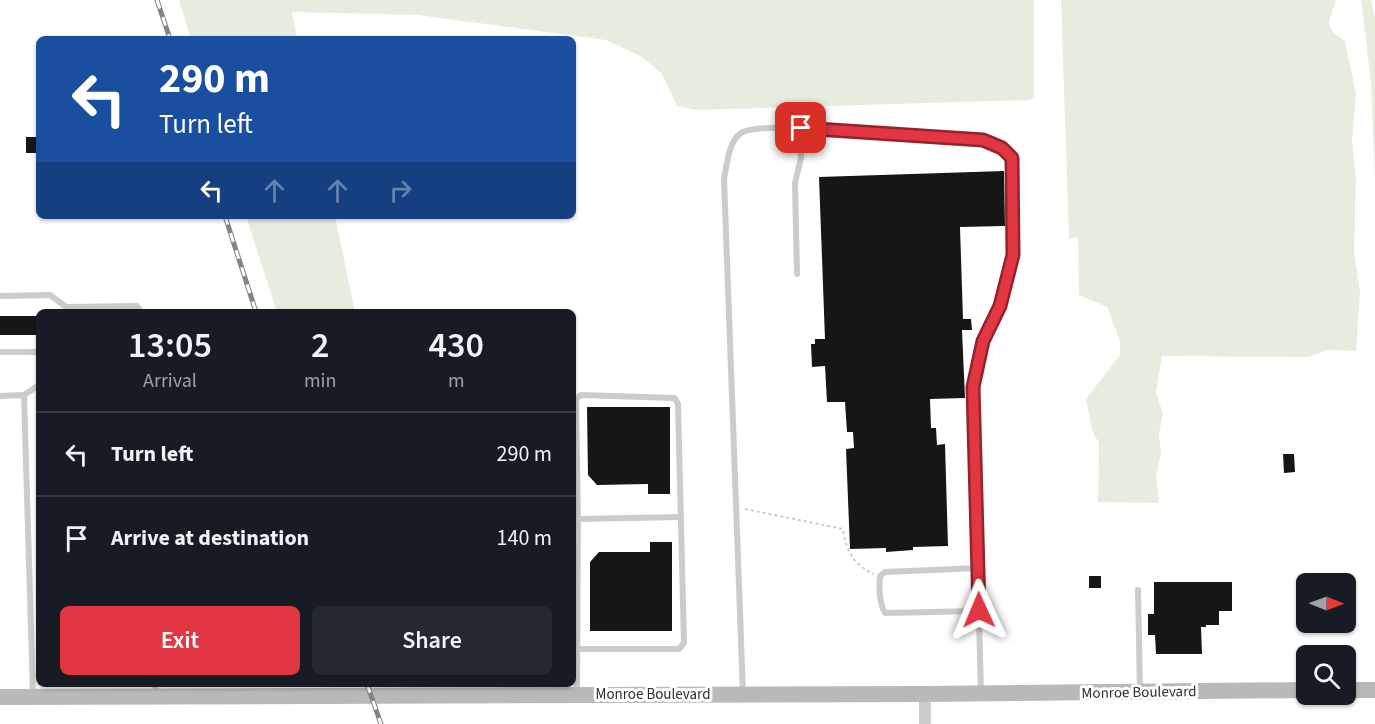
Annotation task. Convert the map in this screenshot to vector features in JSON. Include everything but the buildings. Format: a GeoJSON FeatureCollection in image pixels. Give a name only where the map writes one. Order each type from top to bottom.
{"type":"FeatureCollection","features":[{"type":"Feature","properties":{"kind":"street","name":"Monroe Boulevard"},"geometry":{"type":"LineString","coordinates":[[0,697],[156,690],[577,695],[1296,690]]}},
{"type":"Feature","properties":{"kind":"street"},"geometry":{"type":"LineString","coordinates":[[1356,690],[1375,690]]}},
{"type":"Feature","properties":{"kind":"street"},"geometry":{"type":"LineString","coordinates":[[925,694],[925,724]]}},
{"type":"Feature","properties":{"kind":"lane"},"geometry":{"type":"LineString","coordinates":[[797,274],[795,183],[801,158],[801,128]]}},
{"type":"Feature","properties":{"kind":"lane"},"geometry":{"type":"LineString","coordinates":[[743,694],[724,179],[730,147],[741,133],[758,129],[801,128],[983,140],[1002,148],[1012,158],[1013,255],[1000,306],[983,341],[973,387],[981,693]]}},
{"type":"Feature","properties":{"kind":"lane"},"geometry":{"type":"LineString","coordinates":[[0,296],[50,295],[70,309],[137,306],[139,309]]}},
{"type":"Feature","properties":{"kind":"lane"},"geometry":{"type":"LineString","coordinates":[[0,352],[36,352]]}},
{"type":"Feature","properties":{"kind":"lane"},"geometry":{"type":"LineString","coordinates":[[0,396],[24,395],[36,387]]}},
{"type":"Feature","properties":{"kind":"lane"},"geometry":{"type":"LineString","coordinates":[[24,395],[33,697]]}},
{"type":"Feature","properties":{"kind":"lane"},"geometry":{"type":"LineString","coordinates":[[577,649],[679,649],[684,643],[678,404],[675,398],[581,395],[576,399],[577,695]]}},
{"type":"Feature","properties":{"kind":"lane"},"geometry":{"type":"LineString","coordinates":[[578,519],[681,517]]}},
{"type":"Feature","properties":{"kind":"lane"},"geometry":{"type":"LineString","coordinates":[[978,568],[885,572],[880,576],[881,607],[885,613],[979,610]]}},
{"type":"Feature","properties":{"kind":"lane"},"geometry":{"type":"LineString","coordinates":[[1138,590],[1140,692]]}},
{"type":"Feature","properties":{"kind":"path"},"geometry":{"type":"LineString","coordinates":[[736,507],[839,527],[843,529],[848,552],[867,571],[880,576]]}},
{"type":"Feature","properties":{"kind":"shaded area"},"geometry":{"type":"Polygon","coordinates":[[[179,0],[1034,0],[1034,97],[1030,100],[696,110],[677,106],[662,74],[642,57],[606,40],[418,15],[292,12],[296,36],[190,36],[179,0]]]}},
{"type":"Feature","properties":{"kind":"shaded area"},"geometry":{"type":"Polygon","coordinates":[[[1061,0],[1336,0],[1329,24],[1333,32],[1345,41],[1356,94],[1352,140],[1356,178],[1354,252],[1360,292],[1356,351],[1327,350],[1309,357],[1162,356],[1156,392],[1163,414],[1159,433],[1161,453],[1156,477],[1159,500],[1157,503],[1098,502],[1099,443],[1092,430],[1086,399],[1120,355],[1120,341],[1107,307],[1079,295],[1078,237],[1069,239],[1061,0]]]}},
{"type":"Feature","properties":{"kind":"shaded area"},"geometry":{"type":"Polygon","coordinates":[[[1361,0],[1371,0],[1375,18],[1375,182],[1371,82],[1361,0]]]}},
{"type":"Feature","properties":{"kind":"shaded area"},"geometry":{"type":"Polygon","coordinates":[[[247,219],[336,219],[354,309],[276,309],[247,219]]]}},
{"type":"Feature","properties":{"kind":"railway"},"geometry":{"type":"LineString","coordinates":[[157,0],[169,36]]}},
{"type":"Feature","properties":{"kind":"railway"},"geometry":{"type":"LineString","coordinates":[[226,219],[255,309]]}},
{"type":"Feature","properties":{"kind":"railway"},"geometry":{"type":"LineString","coordinates":[[368,687],[381,724]]}},
{"type":"Feature","properties":{"kind":"route"},"geometry":{"type":"LineString","coordinates":[[801,128],[983,140],[1002,148],[1012,158],[1013,255],[1000,306],[983,341],[973,387],[979,610]]}}]}
